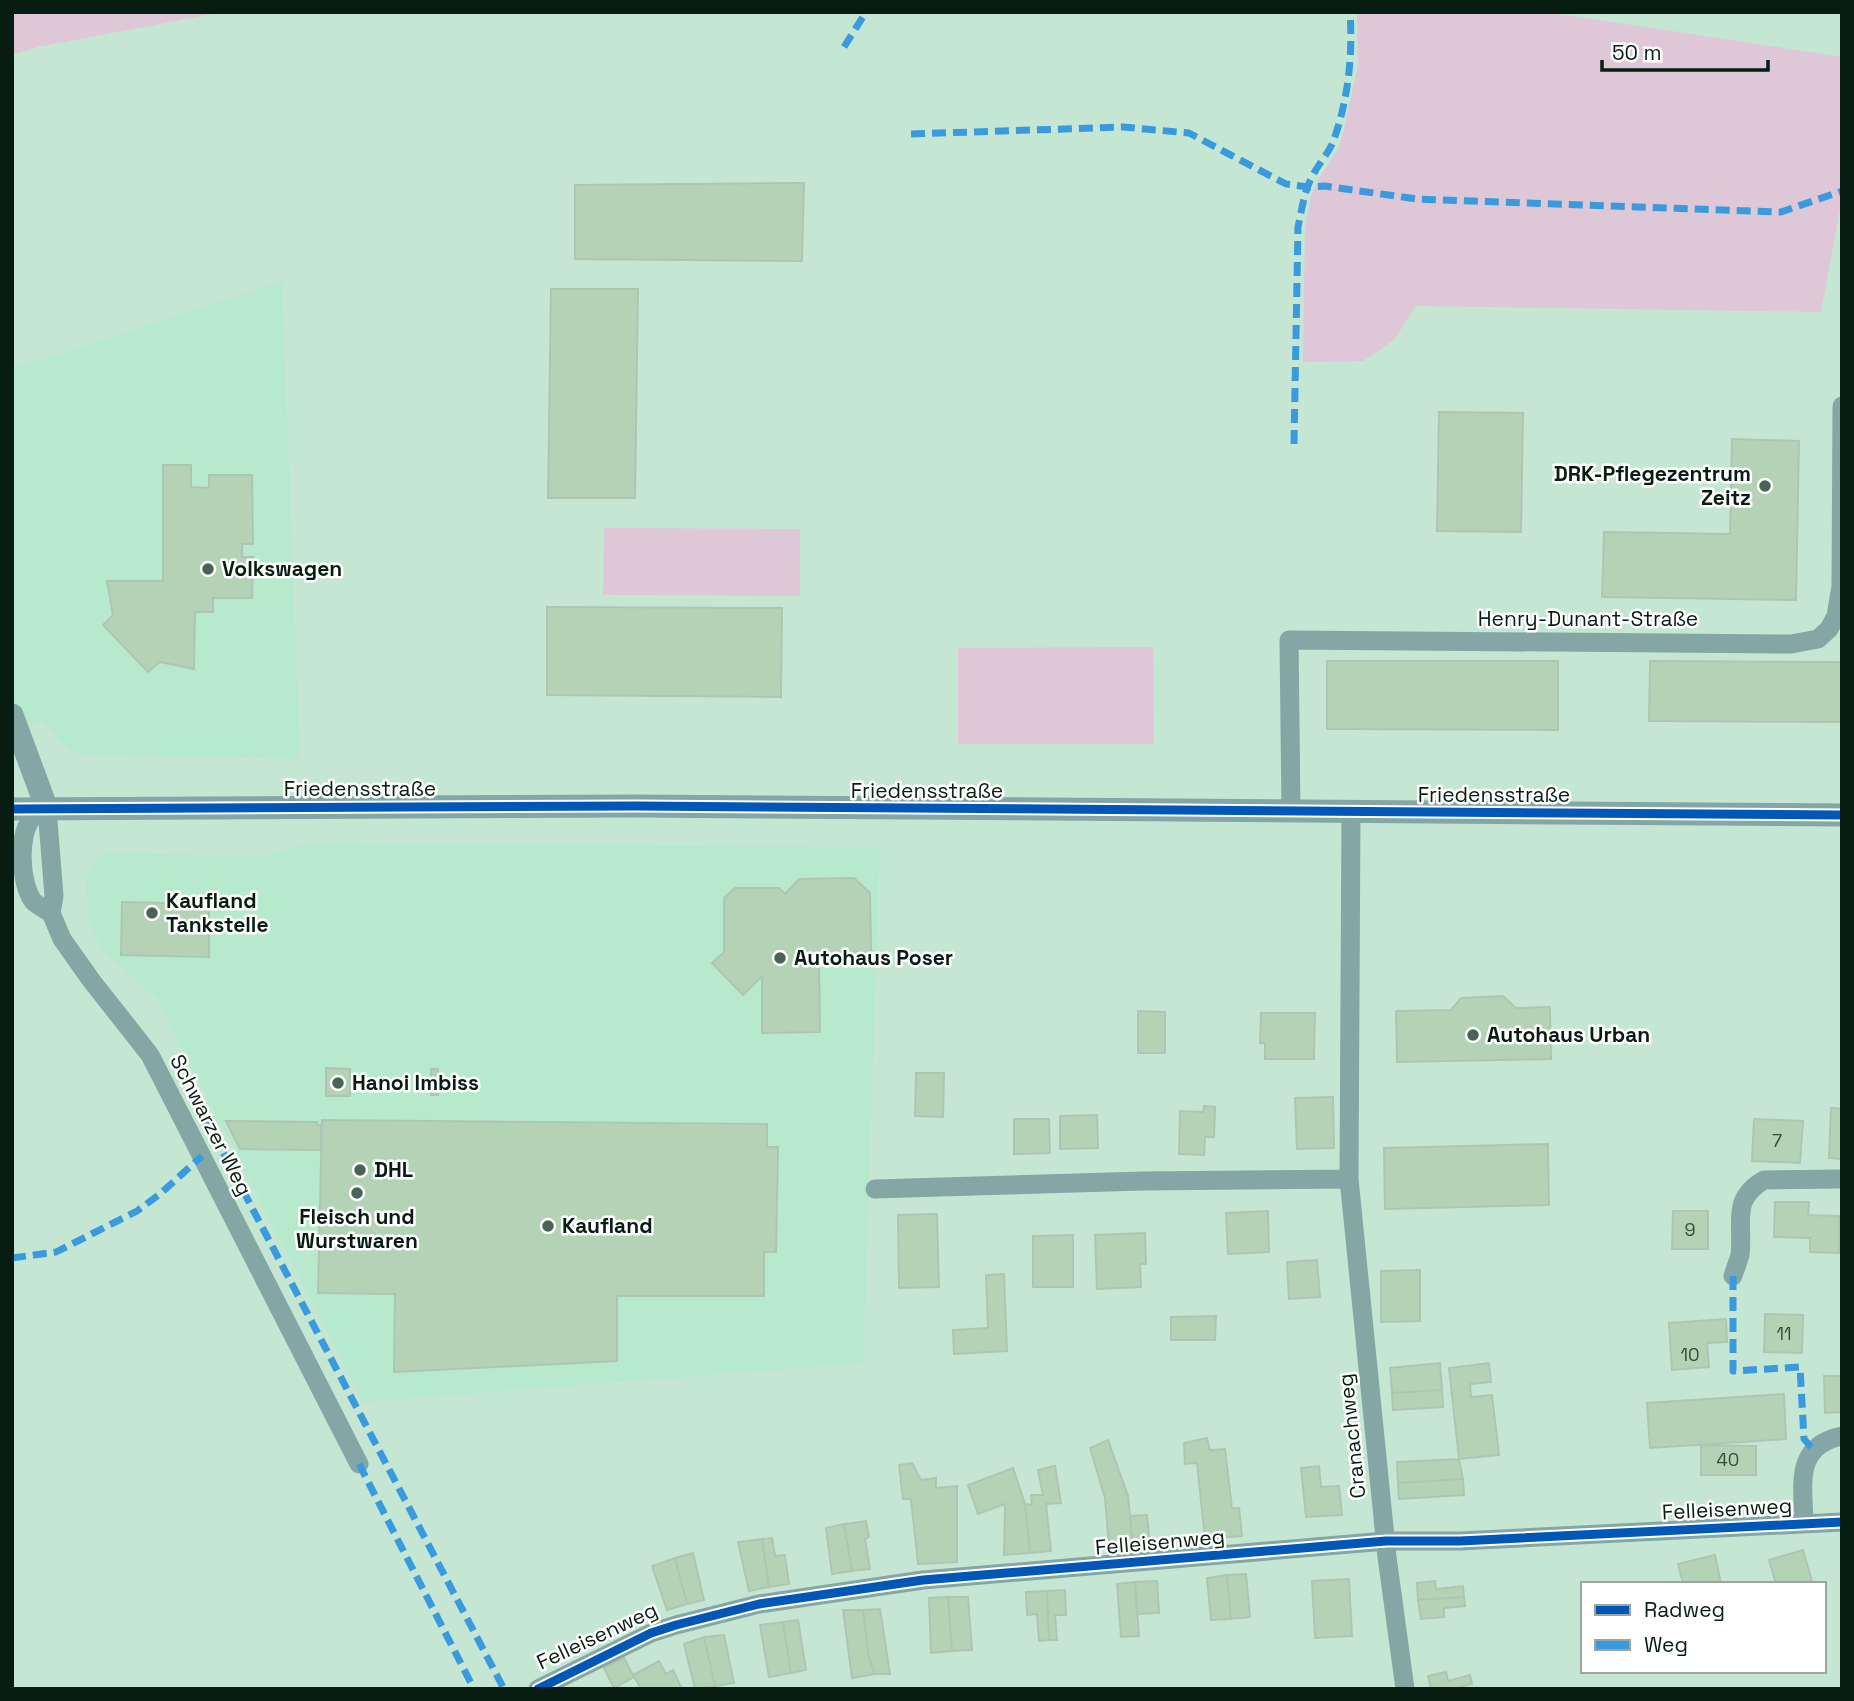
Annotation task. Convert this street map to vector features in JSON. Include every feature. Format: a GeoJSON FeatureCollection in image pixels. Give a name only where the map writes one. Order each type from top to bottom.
{"type":"FeatureCollection","features":[{"type":"Feature","properties":{"kind":"street","name":"Henry-Dunant-Straße"},"geometry":{"type":"LineString","coordinates":[[1291,811],[1289,640],[1791,644],[1818,639],[1829,629],[1836,616],[1840,586],[1842,406]]}},
{"type":"Feature","properties":{"kind":"street"},"geometry":{"type":"LineString","coordinates":[[12,715],[47,809],[33,817],[26,828],[19,874],[32,899],[51,913]]}},
{"type":"Feature","properties":{"kind":"street","name":"Friedensstraße"},"geometry":{"type":"LineString","coordinates":[[12,809],[636,806],[1842,816]]}},
{"type":"Feature","properties":{"kind":"street","name":"Schwarzer Weg"},"geometry":{"type":"LineString","coordinates":[[47,809],[54,896],[51,913],[62,939],[150,1055],[359,1464]]}},
{"type":"Feature","properties":{"kind":"street","name":"Cranachweg"},"geometry":{"type":"LineString","coordinates":[[1351,812],[1349,1179],[1386,1541],[1405,1689]]}},
{"type":"Feature","properties":{"kind":"street"},"geometry":{"type":"LineString","coordinates":[[876,1189],[1144,1181],[1349,1179]]}},
{"type":"Feature","properties":{"kind":"street"},"geometry":{"type":"LineString","coordinates":[[1733,1276],[1740,1255],[1740,1208],[1747,1194],[1755,1186],[1764,1180],[1842,1180]]}},
{"type":"Feature","properties":{"kind":"street"},"geometry":{"type":"LineString","coordinates":[[1804,1522],[1802,1475],[1806,1462],[1813,1449],[1825,1441],[1842,1436]]}},
{"type":"Feature","properties":{"kind":"street","name":"Felleisenweg"},"geometry":{"type":"LineString","coordinates":[[538,1689],[651,1633],[676,1625],[759,1604],[923,1580],[1386,1541],[1460,1541],[1842,1522]]}},
{"type":"Feature","properties":{"kind":"shaded area"},"geometry":{"type":"Polygon","coordinates":[[[12,12],[223,12],[38,47],[12,55],[12,12]]]}},
{"type":"Feature","properties":{"kind":"shaded area"},"geometry":{"type":"Polygon","coordinates":[[[1357,12],[1547,12],[1842,57],[1842,198],[1821,312],[1416,306],[1394,340],[1363,361],[1303,362],[1305,228],[1311,196],[1339,147],[1344,129],[1358,65],[1357,12]]]}},
{"type":"Feature","properties":{"kind":"shaded area"},"geometry":{"type":"Polygon","coordinates":[[[282,282],[300,759],[90,755],[68,749],[43,721],[12,733],[12,369],[282,282]]]}},
{"type":"Feature","properties":{"kind":"shaded area"},"geometry":{"type":"Polygon","coordinates":[[[604,528],[800,529],[800,596],[603,595],[604,528]]]}},
{"type":"Feature","properties":{"kind":"shaded area"},"geometry":{"type":"Polygon","coordinates":[[[1153,647],[1154,744],[958,744],[958,648],[1153,647]]]}},
{"type":"Feature","properties":{"kind":"shaded area"},"geometry":{"type":"Polygon","coordinates":[[[305,844],[880,847],[863,1363],[363,1402],[157,999],[102,949],[88,919],[86,878],[99,856],[105,853],[267,856],[305,844]]]}},
{"type":"Feature","properties":{"kind":"building"},"geometry":{"type":"Polygon","coordinates":[[[804,183],[802,261],[575,259],[575,185],[804,183]]]}},
{"type":"Feature","properties":{"kind":"building"},"geometry":{"type":"Polygon","coordinates":[[[551,289],[638,289],[635,498],[548,498],[551,289]]]}},
{"type":"Feature","properties":{"kind":"building"},"geometry":{"type":"Polygon","coordinates":[[[1439,412],[1523,413],[1521,532],[1437,531],[1439,412]]]}},
{"type":"Feature","properties":{"kind":"building","name":"DRK-Pflegezentrum Zeitz"},"geometry":{"type":"Polygon","coordinates":[[[1732,439],[1799,441],[1796,600],[1602,597],[1604,532],[1730,534],[1732,439]]]}},
{"type":"Feature","properties":{"kind":"building","name":"Volkswagen"},"geometry":{"type":"Polygon","coordinates":[[[163,465],[191,465],[191,487],[209,488],[209,475],[252,475],[253,544],[242,544],[242,557],[253,557],[252,598],[213,598],[213,612],[195,612],[194,669],[160,662],[148,672],[103,625],[113,615],[107,581],[163,581],[163,465]]]}},
{"type":"Feature","properties":{"kind":"building"},"geometry":{"type":"Polygon","coordinates":[[[547,607],[782,608],[781,697],[547,695],[547,607]]]}},
{"type":"Feature","properties":{"kind":"building"},"geometry":{"type":"Polygon","coordinates":[[[1327,661],[1558,661],[1558,730],[1327,729],[1327,661]]]}},
{"type":"Feature","properties":{"kind":"building"},"geometry":{"type":"Polygon","coordinates":[[[1650,661],[1842,662],[1842,722],[1649,721],[1650,661]]]}},
{"type":"Feature","properties":{"kind":"building","name":"Autohaus Poser"},"geometry":{"type":"Polygon","coordinates":[[[854,878],[870,893],[871,952],[842,952],[842,964],[819,964],[820,1032],[762,1033],[762,976],[743,995],[712,963],[724,952],[724,898],[735,888],[779,888],[785,894],[799,879],[854,878]]]}},
{"type":"Feature","properties":{"kind":"building"},"geometry":{"type":"Polygon","coordinates":[[[122,902],[209,904],[209,957],[121,955],[122,902]]]}},
{"type":"Feature","properties":{"kind":"building","name":"Autohaus Urban"},"geometry":{"type":"Polygon","coordinates":[[[1503,996],[1516,1008],[1550,1007],[1551,1059],[1397,1062],[1396,1011],[1451,1010],[1461,998],[1503,996]]]}},
{"type":"Feature","properties":{"kind":"building"},"geometry":{"type":"Polygon","coordinates":[[[1138,1011],[1165,1012],[1165,1053],[1138,1053],[1138,1011]]]}},
{"type":"Feature","properties":{"kind":"building"},"geometry":{"type":"Polygon","coordinates":[[[1261,1013],[1315,1013],[1314,1059],[1265,1059],[1265,1043],[1260,1043],[1261,1013]]]}},
{"type":"Feature","properties":{"kind":"building","name":"Hanoi Imbiss"},"geometry":{"type":"Polygon","coordinates":[[[326,1068],[350,1069],[350,1096],[326,1096],[326,1068]]]}},
{"type":"Feature","properties":{"kind":"building"},"geometry":{"type":"Polygon","coordinates":[[[431,1069],[438,1069],[438,1095],[431,1095],[431,1069]]]}},
{"type":"Feature","properties":{"kind":"building"},"geometry":{"type":"Polygon","coordinates":[[[916,1073],[944,1073],[943,1117],[915,1116],[916,1073]]]}},
{"type":"Feature","properties":{"kind":"building"},"geometry":{"type":"Polygon","coordinates":[[[1333,1097],[1334,1148],[1297,1149],[1295,1098],[1333,1097]]]}},
{"type":"Feature","properties":{"kind":"building"},"geometry":{"type":"Polygon","coordinates":[[[1204,1106],[1215,1107],[1214,1137],[1205,1137],[1204,1155],[1179,1154],[1180,1111],[1203,1112],[1204,1106]]]}},
{"type":"Feature","properties":{"kind":"building"},"geometry":{"type":"Polygon","coordinates":[[[1831,1108],[1842,1109],[1842,1159],[1829,1158],[1831,1108]]]}},
{"type":"Feature","properties":{"kind":"building"},"geometry":{"type":"Polygon","coordinates":[[[1097,1115],[1098,1148],[1060,1149],[1060,1116],[1097,1115]]]}},
{"type":"Feature","properties":{"kind":"building"},"geometry":{"type":"Polygon","coordinates":[[[1014,1119],[1049,1119],[1050,1153],[1014,1154],[1014,1119]]]}},
{"type":"Feature","properties":{"kind":"building"},"geometry":{"type":"Polygon","coordinates":[[[1754,1119],[1803,1121],[1800,1163],[1752,1161],[1754,1119]]]}},
{"type":"Feature","properties":{"kind":"building","name":"Kaufland"},"geometry":{"type":"Polygon","coordinates":[[[322,1120],[767,1124],[767,1147],[778,1147],[776,1252],[764,1252],[764,1296],[617,1296],[617,1361],[394,1372],[395,1294],[318,1293],[322,1120]]]}},
{"type":"Feature","properties":{"kind":"building"},"geometry":{"type":"Polygon","coordinates":[[[226,1121],[317,1122],[317,1125],[321,1125],[321,1150],[240,1149],[226,1121]]]}},
{"type":"Feature","properties":{"kind":"building"},"geometry":{"type":"Polygon","coordinates":[[[1548,1144],[1549,1205],[1385,1209],[1384,1148],[1548,1144]]]}},
{"type":"Feature","properties":{"kind":"building"},"geometry":{"type":"Polygon","coordinates":[[[1775,1202],[1809,1202],[1808,1215],[1839,1216],[1839,1253],[1810,1252],[1810,1238],[1774,1237],[1775,1202]]]}},
{"type":"Feature","properties":{"kind":"building"},"geometry":{"type":"Polygon","coordinates":[[[1268,1211],[1269,1252],[1228,1254],[1226,1213],[1268,1211]]]}},
{"type":"Feature","properties":{"kind":"building"},"geometry":{"type":"Polygon","coordinates":[[[1673,1211],[1708,1211],[1708,1249],[1672,1249],[1673,1211]]]}},
{"type":"Feature","properties":{"kind":"building"},"geometry":{"type":"Polygon","coordinates":[[[937,1214],[939,1287],[899,1288],[898,1215],[937,1214]]]}},
{"type":"Feature","properties":{"kind":"building"},"geometry":{"type":"Polygon","coordinates":[[[1145,1233],[1146,1264],[1140,1264],[1141,1287],[1097,1289],[1095,1235],[1145,1233]]]}},
{"type":"Feature","properties":{"kind":"building"},"geometry":{"type":"Polygon","coordinates":[[[1073,1235],[1073,1287],[1033,1287],[1033,1236],[1073,1235]]]}},
{"type":"Feature","properties":{"kind":"building"},"geometry":{"type":"Polygon","coordinates":[[[1317,1260],[1320,1297],[1289,1299],[1287,1262],[1317,1260]]]}},
{"type":"Feature","properties":{"kind":"building"},"geometry":{"type":"Polygon","coordinates":[[[1420,1270],[1420,1321],[1381,1322],[1381,1271],[1420,1270]]]}},
{"type":"Feature","properties":{"kind":"building"},"geometry":{"type":"Polygon","coordinates":[[[1004,1274],[1007,1351],[954,1354],[953,1330],[988,1328],[986,1275],[1004,1274]]]}},
{"type":"Feature","properties":{"kind":"building"},"geometry":{"type":"Polygon","coordinates":[[[1765,1314],[1803,1315],[1802,1353],[1764,1352],[1765,1314]]]}},
{"type":"Feature","properties":{"kind":"building"},"geometry":{"type":"Polygon","coordinates":[[[1216,1316],[1215,1340],[1171,1340],[1171,1317],[1216,1316]]]}},
{"type":"Feature","properties":{"kind":"building"},"geometry":{"type":"Polygon","coordinates":[[[1726,1319],[1727,1342],[1707,1343],[1709,1367],[1672,1370],[1669,1323],[1726,1319]]]}},
{"type":"Feature","properties":{"kind":"building"},"geometry":{"type":"Polygon","coordinates":[[[1440,1363],[1442,1390],[1392,1393],[1390,1368],[1440,1363]]]}},
{"type":"Feature","properties":{"kind":"building"},"geometry":{"type":"Polygon","coordinates":[[[1489,1363],[1491,1382],[1470,1384],[1471,1397],[1492,1395],[1499,1455],[1459,1459],[1449,1368],[1489,1363]]]}},
{"type":"Feature","properties":{"kind":"building"},"geometry":{"type":"Polygon","coordinates":[[[1824,1376],[1842,1376],[1842,1412],[1825,1413],[1824,1376]]]}},
{"type":"Feature","properties":{"kind":"building"},"geometry":{"type":"Polygon","coordinates":[[[1442,1390],[1443,1407],[1393,1410],[1392,1393],[1442,1390]]]}},
{"type":"Feature","properties":{"kind":"building"},"geometry":{"type":"Polygon","coordinates":[[[1784,1394],[1786,1439],[1650,1448],[1647,1403],[1784,1394]]]}},
{"type":"Feature","properties":{"kind":"building"},"geometry":{"type":"Polygon","coordinates":[[[1207,1438],[1210,1450],[1225,1449],[1232,1508],[1239,1508],[1242,1536],[1205,1539],[1197,1463],[1185,1464],[1184,1443],[1207,1438]]]}},
{"type":"Feature","properties":{"kind":"building"},"geometry":{"type":"Polygon","coordinates":[[[1108,1440],[1128,1496],[1133,1546],[1109,1548],[1105,1498],[1090,1448],[1108,1440]]]}},
{"type":"Feature","properties":{"kind":"building"},"geometry":{"type":"Polygon","coordinates":[[[1701,1445],[1756,1446],[1756,1475],[1701,1475],[1701,1445]]]}},
{"type":"Feature","properties":{"kind":"building"},"geometry":{"type":"Polygon","coordinates":[[[1459,1459],[1463,1479],[1398,1483],[1397,1462],[1459,1459]]]}},
{"type":"Feature","properties":{"kind":"building"},"geometry":{"type":"Polygon","coordinates":[[[912,1463],[921,1480],[936,1478],[936,1488],[957,1486],[957,1562],[918,1564],[911,1499],[903,1499],[899,1465],[912,1463]]]}},
{"type":"Feature","properties":{"kind":"building"},"geometry":{"type":"Polygon","coordinates":[[[1055,1466],[1061,1503],[1046,1504],[1051,1551],[1030,1553],[1025,1504],[1032,1505],[1031,1495],[1043,1495],[1038,1470],[1055,1466]]]}},
{"type":"Feature","properties":{"kind":"building"},"geometry":{"type":"Polygon","coordinates":[[[1319,1466],[1321,1487],[1339,1486],[1342,1515],[1306,1517],[1301,1468],[1319,1466]]]}},
{"type":"Feature","properties":{"kind":"building"},"geometry":{"type":"Polygon","coordinates":[[[1013,1468],[1025,1504],[1030,1553],[1004,1555],[1005,1504],[978,1514],[968,1485],[1013,1468]]]}},
{"type":"Feature","properties":{"kind":"building"},"geometry":{"type":"Polygon","coordinates":[[[1463,1479],[1464,1495],[1399,1499],[1398,1483],[1463,1479]]]}},
{"type":"Feature","properties":{"kind":"building"},"geometry":{"type":"Polygon","coordinates":[[[1147,1515],[1150,1544],[1133,1546],[1130,1516],[1147,1515]]]}},
{"type":"Feature","properties":{"kind":"building"},"geometry":{"type":"Polygon","coordinates":[[[866,1521],[869,1537],[865,1539],[870,1569],[852,1571],[844,1524],[866,1521]]]}},
{"type":"Feature","properties":{"kind":"building"},"geometry":{"type":"Polygon","coordinates":[[[844,1524],[852,1571],[832,1574],[826,1528],[844,1524]]]}},
{"type":"Feature","properties":{"kind":"building"},"geometry":{"type":"Polygon","coordinates":[[[772,1538],[775,1556],[785,1555],[789,1584],[769,1587],[762,1539],[772,1538]]]}},
{"type":"Feature","properties":{"kind":"building"},"geometry":{"type":"Polygon","coordinates":[[[762,1539],[769,1587],[749,1591],[738,1542],[762,1539]]]}},
{"type":"Feature","properties":{"kind":"building"},"geometry":{"type":"Polygon","coordinates":[[[1803,1550],[1812,1581],[1775,1582],[1769,1560],[1803,1550]]]}},
{"type":"Feature","properties":{"kind":"building"},"geometry":{"type":"Polygon","coordinates":[[[693,1553],[704,1600],[687,1604],[675,1558],[693,1553]]]}},
{"type":"Feature","properties":{"kind":"building"},"geometry":{"type":"Polygon","coordinates":[[[1715,1555],[1721,1582],[1682,1582],[1678,1564],[1715,1555]]]}},
{"type":"Feature","properties":{"kind":"building"},"geometry":{"type":"Polygon","coordinates":[[[675,1558],[687,1604],[667,1610],[652,1566],[675,1558]]]}},
{"type":"Feature","properties":{"kind":"building"},"geometry":{"type":"Polygon","coordinates":[[[1246,1574],[1250,1617],[1231,1619],[1227,1575],[1246,1574]]]}},
{"type":"Feature","properties":{"kind":"building"},"geometry":{"type":"Polygon","coordinates":[[[1227,1575],[1231,1619],[1211,1620],[1207,1578],[1227,1575]]]}},
{"type":"Feature","properties":{"kind":"building"},"geometry":{"type":"Polygon","coordinates":[[[1349,1579],[1352,1636],[1315,1638],[1312,1581],[1349,1579]]]}},
{"type":"Feature","properties":{"kind":"building"},"geometry":{"type":"Polygon","coordinates":[[[1157,1581],[1159,1613],[1137,1614],[1135,1582],[1157,1581]]]}},
{"type":"Feature","properties":{"kind":"building"},"geometry":{"type":"Polygon","coordinates":[[[1435,1581],[1436,1589],[1463,1586],[1464,1597],[1418,1600],[1417,1583],[1435,1581]]]}},
{"type":"Feature","properties":{"kind":"building"},"geometry":{"type":"Polygon","coordinates":[[[1135,1582],[1139,1636],[1121,1637],[1117,1584],[1135,1582]]]}},
{"type":"Feature","properties":{"kind":"building"},"geometry":{"type":"Polygon","coordinates":[[[1065,1590],[1066,1615],[1055,1615],[1057,1640],[1049,1640],[1047,1591],[1065,1590]]]}},
{"type":"Feature","properties":{"kind":"building"},"geometry":{"type":"Polygon","coordinates":[[[1047,1591],[1049,1640],[1039,1641],[1037,1614],[1027,1615],[1026,1592],[1047,1591]]]}},
{"type":"Feature","properties":{"kind":"building"},"geometry":{"type":"Polygon","coordinates":[[[948,1597],[952,1651],[931,1653],[929,1598],[948,1597]]]}},
{"type":"Feature","properties":{"kind":"building"},"geometry":{"type":"Polygon","coordinates":[[[948,1597],[968,1597],[972,1650],[952,1651],[948,1597]]]}},
{"type":"Feature","properties":{"kind":"building"},"geometry":{"type":"Polygon","coordinates":[[[1464,1597],[1465,1606],[1444,1608],[1444,1617],[1421,1619],[1418,1600],[1464,1597]]]}},
{"type":"Feature","properties":{"kind":"building"},"geometry":{"type":"Polygon","coordinates":[[[880,1609],[890,1674],[875,1674],[869,1658],[863,1610],[880,1609]]]}},
{"type":"Feature","properties":{"kind":"building"},"geometry":{"type":"Polygon","coordinates":[[[843,1610],[863,1610],[869,1658],[875,1674],[852,1678],[843,1610]]]}},
{"type":"Feature","properties":{"kind":"building"},"geometry":{"type":"Polygon","coordinates":[[[798,1620],[806,1670],[791,1673],[783,1622],[798,1620]]]}},
{"type":"Feature","properties":{"kind":"building"},"geometry":{"type":"Polygon","coordinates":[[[783,1622],[791,1673],[769,1677],[760,1625],[783,1622]]]}},
{"type":"Feature","properties":{"kind":"building"},"geometry":{"type":"Polygon","coordinates":[[[724,1635],[734,1683],[715,1686],[704,1637],[724,1635]]]}},
{"type":"Feature","properties":{"kind":"building"},"geometry":{"type":"Polygon","coordinates":[[[704,1637],[715,1686],[695,1689],[684,1644],[704,1637]]]}},
{"type":"Feature","properties":{"kind":"building"},"geometry":{"type":"Polygon","coordinates":[[[624,1658],[634,1677],[614,1688],[604,1668],[624,1658]]]}},
{"type":"Feature","properties":{"kind":"building"},"geometry":{"type":"Polygon","coordinates":[[[659,1661],[666,1674],[673,1670],[682,1689],[638,1689],[640,1687],[633,1675],[659,1661]]]}},
{"type":"Feature","properties":{"kind":"building"},"geometry":{"type":"Polygon","coordinates":[[[1446,1672],[1448,1681],[1470,1675],[1472,1684],[1452,1689],[1431,1689],[1428,1676],[1446,1672]]]}},
{"type":"Feature","properties":{"kind":"marked path"},"geometry":{"type":"LineString","coordinates":[[844,47],[866,12]]}},
{"type":"Feature","properties":{"kind":"marked path"},"geometry":{"type":"LineString","coordinates":[[1294,444],[1298,227],[1307,187],[1329,151],[1342,111],[1350,62],[1350,12]]}},
{"type":"Feature","properties":{"kind":"marked path"},"geometry":{"type":"LineString","coordinates":[[911,134],[1123,127],[1189,133],[1286,184],[1324,186],[1417,199],[1781,212],[1842,191]]}},
{"type":"Feature","properties":{"kind":"marked path"},"geometry":{"type":"LineString","coordinates":[[204,1116],[504,1689]]}},
{"type":"Feature","properties":{"kind":"marked path"},"geometry":{"type":"LineString","coordinates":[[12,1258],[56,1252],[137,1211],[202,1156]]}},
{"type":"Feature","properties":{"kind":"marked path"},"geometry":{"type":"LineString","coordinates":[[1733,1276],[1733,1371],[1800,1367],[1804,1439],[1813,1449]]}},
{"type":"Feature","properties":{"kind":"marked path"},"geometry":{"type":"LineString","coordinates":[[359,1464],[474,1689]]}},
{"type":"Feature","properties":{"kind":"cycle path"},"geometry":{"type":"LineString","coordinates":[[12,809],[636,806],[1842,815]]}},
{"type":"Feature","properties":{"kind":"cycle path"},"geometry":{"type":"LineString","coordinates":[[538,1689],[651,1633],[676,1625],[759,1604],[923,1580],[1386,1541],[1460,1541],[1842,1522]]}},
{"type":"Feature","properties":{"kind":"place","name":"DRK-Pflegezentrum Zeitz"},"geometry":{"type":"Point","coordinates":[1765,486]}},
{"type":"Feature","properties":{"kind":"place","name":"Volkswagen"},"geometry":{"type":"Point","coordinates":[208,569]}},
{"type":"Feature","properties":{"kind":"place","name":"Kaufland Tankstelle"},"geometry":{"type":"Point","coordinates":[152,913]}},
{"type":"Feature","properties":{"kind":"place","name":"Autohaus Poser"},"geometry":{"type":"Point","coordinates":[780,958]}},
{"type":"Feature","properties":{"kind":"place","name":"Autohaus Urban"},"geometry":{"type":"Point","coordinates":[1473,1035]}},
{"type":"Feature","properties":{"kind":"place","name":"Hanoi Imbiss"},"geometry":{"type":"Point","coordinates":[338,1083]}},
{"type":"Feature","properties":{"kind":"place","name":"DHL"},"geometry":{"type":"Point","coordinates":[360,1170]}},
{"type":"Feature","properties":{"kind":"place","name":"Fleisch und Wurstwaren"},"geometry":{"type":"Point","coordinates":[357,1193]}},
{"type":"Feature","properties":{"kind":"place","name":"Kaufland"},"geometry":{"type":"Point","coordinates":[548,1226]}}]}
